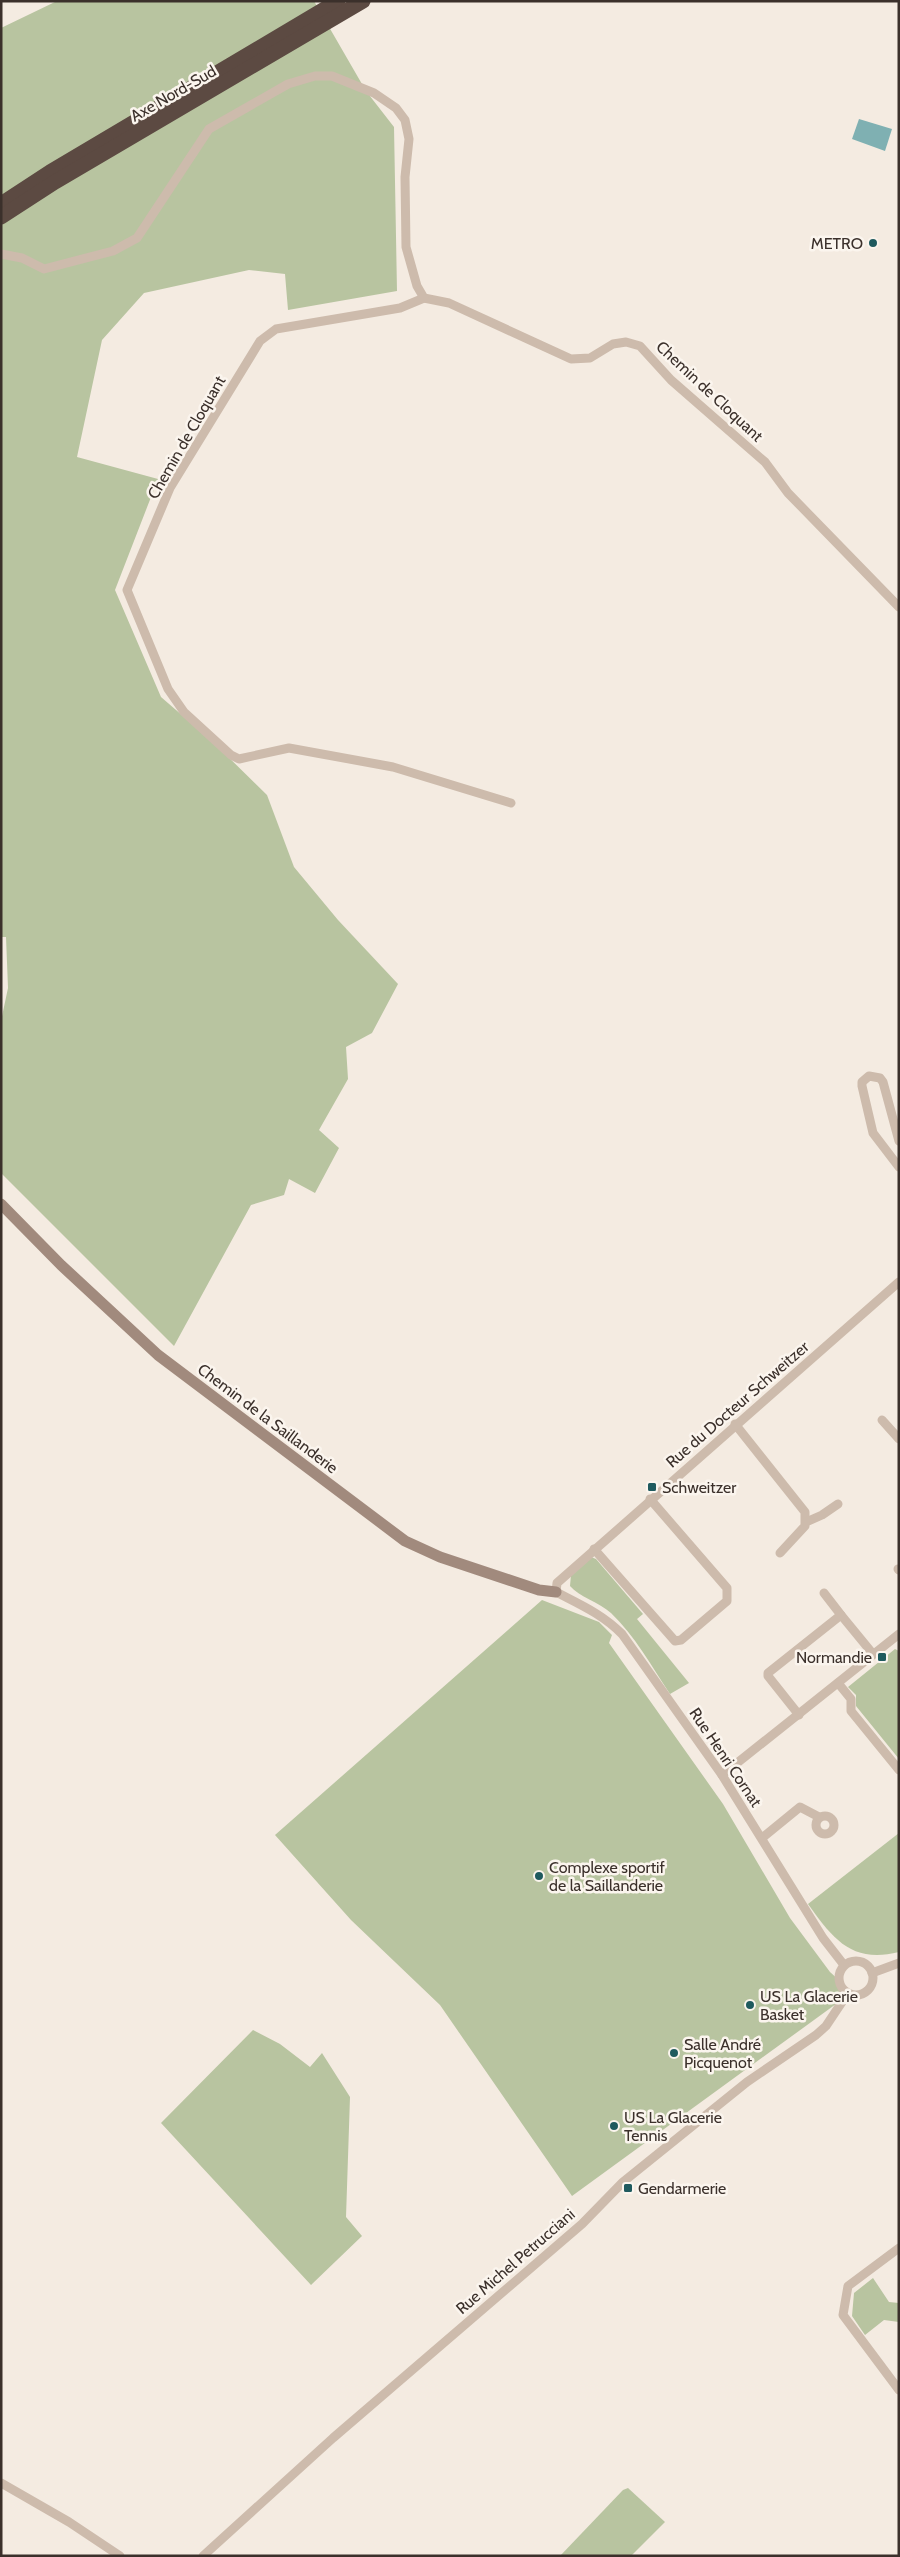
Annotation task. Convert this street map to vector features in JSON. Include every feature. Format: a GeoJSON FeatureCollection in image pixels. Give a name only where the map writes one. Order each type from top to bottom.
{"type":"FeatureCollection","features":[{"type":"Feature","properties":{"kind":"highway","name":"Axe Nord-Sud"},"geometry":{"type":"LineString","coordinates":[[1,204],[50,172],[338,1]]}},
{"type":"Feature","properties":{"kind":"highway","name":"Axe Nord-Sud"},"geometry":{"type":"LineString","coordinates":[[1,217],[55,182],[363,1]]}},
{"type":"Feature","properties":{"kind":"street"},"geometry":{"type":"LineString","coordinates":[[1,254],[22,258],[44,269],[113,251],[137,238],[209,130],[288,84],[315,76],[332,76],[374,93],[396,108],[405,120],[409,139],[404,177],[406,247],[418,286],[424,298]]}},
{"type":"Feature","properties":{"kind":"street","name":"Chemin de Cloquant"},"geometry":{"type":"LineString","coordinates":[[511,803],[393,766],[289,748],[239,759],[231,755],[184,712],[168,690],[127,590],[170,488],[260,341],[276,329],[400,308],[424,298],[449,303],[571,359],[590,358],[620,343],[626,342],[640,346],[671,380],[765,462],[788,493],[899,607]]}},
{"type":"Feature","properties":{"kind":"street"},"geometry":{"type":"LineString","coordinates":[[899,1141],[883,1082],[880,1078],[869,1076],[862,1082],[862,1086],[873,1133],[899,1166]]}},
{"type":"Feature","properties":{"kind":"street","name":"Chemin de la Saillanderie"},"geometry":{"type":"LineString","coordinates":[[1,1204],[61,1265],[158,1355],[406,1541],[449,1560],[539,1590],[556,1592]]}},
{"type":"Feature","properties":{"kind":"street","name":"Rue du Docteur Schweitzer"},"geometry":{"type":"LineString","coordinates":[[556,1592],[556,1582],[560,1578],[899,1282]]}},
{"type":"Feature","properties":{"kind":"street"},"geometry":{"type":"LineString","coordinates":[[882,1420],[899,1439]]}},
{"type":"Feature","properties":{"kind":"street"},"geometry":{"type":"LineString","coordinates":[[735,1424],[805,1512],[806,1522],[801,1531],[780,1554]]}},
{"type":"Feature","properties":{"kind":"street"},"geometry":{"type":"LineString","coordinates":[[594,1549],[675,1641],[681,1640],[727,1601],[727,1588],[650,1499]]}},
{"type":"Feature","properties":{"kind":"street"},"geometry":{"type":"LineString","coordinates":[[806,1522],[822,1516],[838,1504]]}},
{"type":"Feature","properties":{"kind":"street","name":"Rue Henri Cornat"},"geometry":{"type":"LineString","coordinates":[[556,1592],[591,1608],[608,1620],[622,1634],[722,1775],[823,1938],[844,1965]]}},
{"type":"Feature","properties":{"kind":"street"},"geometry":{"type":"LineString","coordinates":[[824,1593],[873,1654]]}},
{"type":"Feature","properties":{"kind":"street"},"geometry":{"type":"LineString","coordinates":[[799,1715],[768,1676],[768,1673],[841,1615]]}},
{"type":"Feature","properties":{"kind":"street"},"geometry":{"type":"LineString","coordinates":[[722,1775],[873,1654],[897,1638]]}},
{"type":"Feature","properties":{"kind":"street"},"geometry":{"type":"LineString","coordinates":[[838,1683],[851,1699],[851,1712],[899,1770]]}},
{"type":"Feature","properties":{"kind":"street"},"geometry":{"type":"LineString","coordinates":[[762,1838],[800,1807],[819,1817]]}},
{"type":"Feature","properties":{"kind":"street"},"geometry":{"type":"LineString","coordinates":[[851,1962],[861,1962],[868,1966],[872,1974],[871,1987],[865,1994],[857,1996],[848,1993],[840,1986],[838,1979],[840,1970],[844,1965],[851,1962]]}},
{"type":"Feature","properties":{"kind":"street"},"geometry":{"type":"LineString","coordinates":[[872,1974],[899,1963]]}},
{"type":"Feature","properties":{"kind":"street","name":"Rue Michel Petrucciani"},"geometry":{"type":"LineString","coordinates":[[203,2556],[340,2432],[582,2224],[624,2182],[733,2093],[816,2035],[826,2026],[848,1993]]}},
{"type":"Feature","properties":{"kind":"street"},"geometry":{"type":"LineString","coordinates":[[899,2248],[848,2286],[843,2315],[899,2390]]}},
{"type":"Feature","properties":{"kind":"street"},"geometry":{"type":"LineString","coordinates":[[1,2483],[69,2522],[120,2556]]}},
{"type":"Feature","properties":{"kind":"green space"},"geometry":{"type":"Polygon","coordinates":[[[57,1],[314,1],[366,91],[394,127],[397,291],[288,310],[285,274],[249,270],[144,293],[102,340],[77,457],[158,479],[115,590],[161,697],[213,742],[267,795],[294,867],[338,920],[398,984],[372,1033],[346,1047],[348,1079],[319,1130],[339,1148],[315,1193],[289,1179],[284,1195],[251,1205],[174,1346],[1,1173],[1,1021],[8,988],[6,937],[1,937],[1,28],[57,1]]]}},
{"type":"Feature","properties":{"kind":"green space"},"geometry":{"type":"Polygon","coordinates":[[[591,1557],[596,1559],[643,1614],[637,1619],[689,1683],[670,1694],[643,1652],[620,1622],[606,1609],[570,1586],[571,1575],[591,1557]]]}},
{"type":"Feature","properties":{"kind":"green space","name":"Complexe sportif de la Saillanderie"},"geometry":{"type":"Polygon","coordinates":[[[542,1600],[599,1622],[612,1635],[609,1643],[723,1804],[790,1918],[830,1972],[841,1982],[844,1995],[836,2004],[572,2196],[440,2005],[351,1920],[275,1835],[542,1600]]]}},
{"type":"Feature","properties":{"kind":"green space"},"geometry":{"type":"Polygon","coordinates":[[[895,1649],[899,1651],[899,1759],[856,1706],[856,1695],[848,1687],[895,1649]]]}},
{"type":"Feature","properties":{"kind":"green space"},"geometry":{"type":"Polygon","coordinates":[[[899,1833],[899,1952],[883,1955],[856,1951],[845,1946],[835,1938],[808,1904],[899,1833]]]}},
{"type":"Feature","properties":{"kind":"green space"},"geometry":{"type":"Polygon","coordinates":[[[253,2030],[280,2044],[310,2067],[322,2053],[350,2097],[346,2217],[362,2236],[311,2285],[161,2123],[253,2030]]]}},
{"type":"Feature","properties":{"kind":"green space"},"geometry":{"type":"Polygon","coordinates":[[[873,2278],[889,2302],[899,2303],[899,2322],[884,2320],[865,2335],[852,2316],[854,2293],[873,2278]]]}},
{"type":"Feature","properties":{"kind":"green space"},"geometry":{"type":"Polygon","coordinates":[[[628,2488],[665,2522],[631,2556],[560,2556],[623,2490],[628,2488]]]}},
{"type":"Feature","properties":{"kind":"water"},"geometry":{"type":"Polygon","coordinates":[[[859,119],[892,129],[885,151],[852,139],[859,119]]]}},
{"type":"Feature","properties":{"kind":"place","name":"METRO"},"geometry":{"type":"Point","coordinates":[873,243]}},
{"type":"Feature","properties":{"kind":"place","name":"Schweitzer"},"geometry":{"type":"Point","coordinates":[652,1487]}},
{"type":"Feature","properties":{"kind":"place","name":"Normandie"},"geometry":{"type":"Point","coordinates":[882,1657]}},
{"type":"Feature","properties":{"kind":"place","name":"Complexe sportif de la Saillanderie"},"geometry":{"type":"Point","coordinates":[539,1876]}},
{"type":"Feature","properties":{"kind":"place","name":"US La Glacerie Basket"},"geometry":{"type":"Point","coordinates":[750,2005]}},
{"type":"Feature","properties":{"kind":"place","name":"Salle André Picquenot"},"geometry":{"type":"Point","coordinates":[674,2053]}},
{"type":"Feature","properties":{"kind":"place","name":"US La Glacerie Tennis"},"geometry":{"type":"Point","coordinates":[614,2126]}},
{"type":"Feature","properties":{"kind":"place","name":"Gendarmerie"},"geometry":{"type":"Point","coordinates":[628,2188]}}]}
